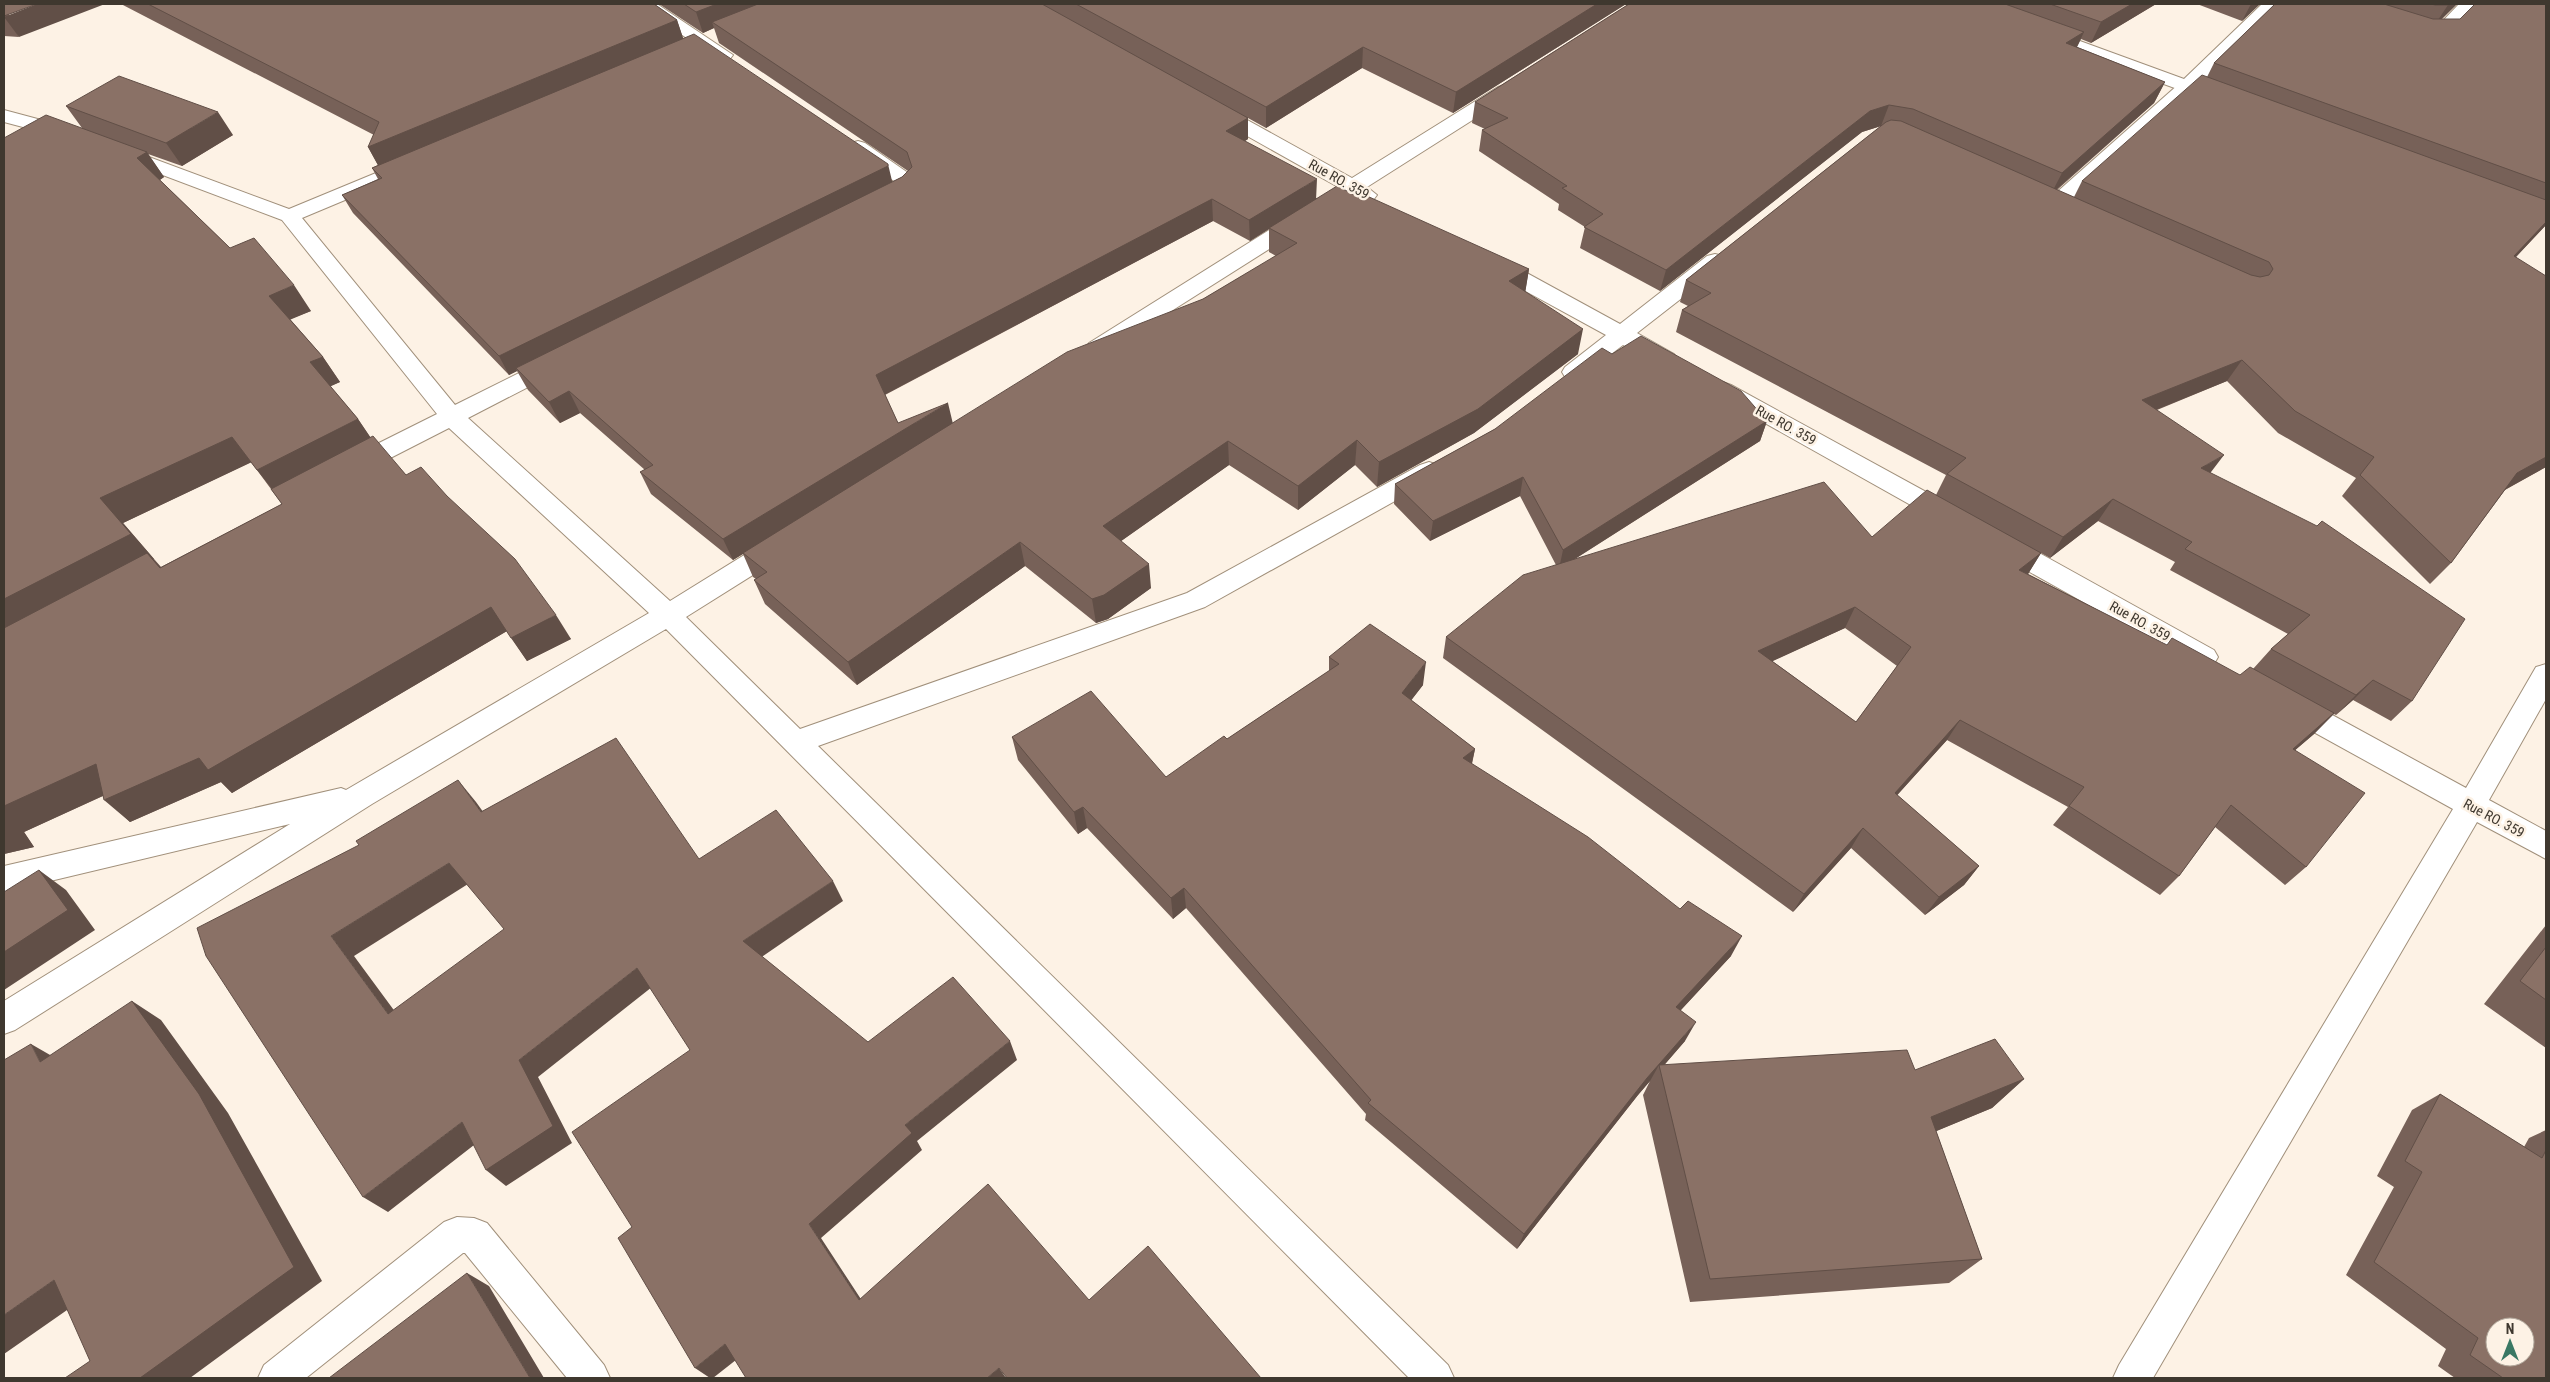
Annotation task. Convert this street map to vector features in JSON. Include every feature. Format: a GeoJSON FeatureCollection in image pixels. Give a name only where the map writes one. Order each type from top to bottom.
{"type":"FeatureCollection","features":[{"type":"Feature","properties":{"kind":"street"},"geometry":{"type":"LineString","coordinates":[[645,4],[737,64]]}},
{"type":"Feature","properties":{"kind":"street"},"geometry":{"type":"LineString","coordinates":[[2055,204],[2187,87],[2272,4]]}},
{"type":"Feature","properties":{"kind":"street"},"geometry":{"type":"LineString","coordinates":[[2410,30],[2430,35],[2440,34],[2469,4]]}},
{"type":"Feature","properties":{"kind":"street"},"geometry":{"type":"LineString","coordinates":[[2019,24],[2242,107]]}},
{"type":"Feature","properties":{"kind":"street"},"geometry":{"type":"LineString","coordinates":[[687,50],[723,34]]}},
{"type":"Feature","properties":{"kind":"street"},"geometry":{"type":"LineString","coordinates":[[1075,362],[1526,78]]}},
{"type":"Feature","properties":{"kind":"street","name":"Rue RO. 359"},"geometry":{"type":"LineString","coordinates":[[1198,101],[1389,207]]}},
{"type":"Feature","properties":{"kind":"street"},"geometry":{"type":"LineString","coordinates":[[4,116],[96,143],[289,216],[450,416],[668,615],[1435,1378]]}},
{"type":"Feature","properties":{"kind":"street"},"geometry":{"type":"LineString","coordinates":[[841,135],[904,179],[906,187],[899,193],[863,210]]}},
{"type":"Feature","properties":{"kind":"street"},"geometry":{"type":"LineString","coordinates":[[289,216],[424,159]]}},
{"type":"Feature","properties":{"kind":"street"},"geometry":{"type":"LineString","coordinates":[[1552,388],[1730,249]]}},
{"type":"Feature","properties":{"kind":"street"},"geometry":{"type":"LineString","coordinates":[[1475,254],[1681,367]]}},
{"type":"Feature","properties":{"kind":"street"},"geometry":{"type":"LineString","coordinates":[[337,476],[450,416],[574,355]]}},
{"type":"Feature","properties":{"kind":"street","name":"Rue RO. 359"},"geometry":{"type":"LineString","coordinates":[[1707,381],[2227,670]]}},
{"type":"Feature","properties":{"kind":"street"},"geometry":{"type":"LineString","coordinates":[[796,742],[1196,600],[1448,460]]}},
{"type":"Feature","properties":{"kind":"street"},"geometry":{"type":"LineString","coordinates":[[4,1019],[362,795],[668,615],[795,536]]}},
{"type":"Feature","properties":{"kind":"street"},"geometry":{"type":"LineString","coordinates":[[2132,1378],[2471,806],[2546,675]]}},
{"type":"Feature","properties":{"kind":"street","name":"Rue RO. 359"},"geometry":{"type":"LineString","coordinates":[[2271,694],[2546,846]]}},
{"type":"Feature","properties":{"kind":"street"},"geometry":{"type":"LineString","coordinates":[[4,879],[362,795]]}},
{"type":"Feature","properties":{"kind":"street"},"geometry":{"type":"LineString","coordinates":[[277,1378],[457,1235],[466,1235],[474,1236],[591,1378]]}},
{"type":"Feature","properties":{"kind":"building"},"geometry":{"type":"Polygon","coordinates":[[[4,4],[37,4],[4,16],[4,4]]]}},
{"type":"Feature","properties":{"kind":"building"},"geometry":{"type":"Polygon","coordinates":[[[148,4],[654,4],[677,20],[368,147],[379,122],[148,4]]]}},
{"type":"Feature","properties":{"kind":"building"},"geometry":{"type":"Polygon","coordinates":[[[684,4],[717,4],[696,12],[684,4]]]}},
{"type":"Feature","properties":{"kind":"building"},"geometry":{"type":"Polygon","coordinates":[[[758,4],[1042,4],[1248,118],[1226,131],[1317,179],[1249,220],[1212,199],[876,375],[898,423],[948,403],[723,539],[640,472],[653,465],[569,391],[549,402],[516,368],[902,177],[912,167],[907,152],[712,22],[758,4]]]}},
{"type":"Feature","properties":{"kind":"building"},"geometry":{"type":"Polygon","coordinates":[[[1076,4],[1597,4],[1456,92],[1363,47],[1266,107],[1076,4]]]}},
{"type":"Feature","properties":{"kind":"building"},"geometry":{"type":"Polygon","coordinates":[[[1629,4],[2005,4],[2084,32],[2066,43],[2165,82],[2062,173],[1913,109],[1889,105],[1870,111],[1666,270],[1584,227],[1603,214],[1562,188],[1567,186],[1482,130],[1508,118],[1475,102],[1629,4]]]}},
{"type":"Feature","properties":{"kind":"building"},"geometry":{"type":"Polygon","coordinates":[[[2050,4],[2132,4],[2101,22],[2050,4]]]}},
{"type":"Feature","properties":{"kind":"building"},"geometry":{"type":"Polygon","coordinates":[[[2275,4],[2384,4],[2433,19],[2460,19],[2475,4],[2546,4],[2546,183],[2214,63],[2275,4]]]}},
{"type":"Feature","properties":{"kind":"building"},"geometry":{"type":"Polygon","coordinates":[[[2431,4],[2450,4],[2435,5],[2431,4]]]}},
{"type":"Feature","properties":{"kind":"building"},"geometry":{"type":"Polygon","coordinates":[[[694,34],[888,164],[888,166],[499,356],[342,195],[382,178],[372,168],[694,34]]]}},
{"type":"Feature","properties":{"kind":"building"},"geometry":{"type":"Polygon","coordinates":[[[2202,75],[2546,200],[2546,222],[2514,256],[2546,276],[2546,457],[2517,473],[2451,563],[2360,475],[2374,457],[2295,411],[2242,360],[2142,400],[2224,455],[2201,468],[2317,526],[2322,521],[2465,619],[2412,701],[2373,680],[2356,695],[2271,649],[2310,615],[2185,549],[2192,542],[2113,499],[2063,537],[1947,474],[1966,458],[1682,310],[1711,293],[1686,280],[1891,120],[1901,121],[2251,275],[2260,277],[2269,275],[2273,269],[2269,262],[2082,181],[2202,75]]]}},
{"type":"Feature","properties":{"kind":"building"},"geometry":{"type":"Polygon","coordinates":[[[119,76],[218,112],[166,143],[66,106],[119,76]]]}},
{"type":"Feature","properties":{"kind":"building"},"geometry":{"type":"Polygon","coordinates":[[[46,115],[147,152],[137,158],[230,248],[254,238],[294,285],[269,296],[323,357],[310,362],[358,419],[257,470],[232,437],[100,498],[131,534],[4,599],[4,138],[46,115]]]}},
{"type":"Feature","properties":{"kind":"building"},"geometry":{"type":"Polygon","coordinates":[[[1337,186],[1363,199],[1367,196],[1529,269],[1509,281],[1583,329],[1478,409],[1379,462],[1357,440],[1298,486],[1228,441],[1103,526],[1149,564],[1104,595],[1092,599],[1020,542],[848,662],[754,580],[767,572],[743,553],[1067,352],[1203,299],[1297,243],[1269,228],[1337,186]]]}},
{"type":"Feature","properties":{"kind":"building"},"geometry":{"type":"Polygon","coordinates":[[[1641,336],[1741,391],[1767,421],[1563,550],[1523,477],[1433,521],[1395,484],[1495,429],[1602,348],[1612,354],[1641,336]]]}},
{"type":"Feature","properties":{"kind":"building"},"geometry":{"type":"Polygon","coordinates":[[[373,436],[406,475],[421,467],[447,496],[515,559],[556,615],[511,638],[491,607],[208,770],[199,758],[104,800],[96,764],[4,806],[4,628],[147,553],[160,568],[282,504],[271,489],[373,436]]]}},
{"type":"Feature","properties":{"kind":"building"},"geometry":{"type":"Polygon","coordinates":[[[1824,482],[1872,537],[1927,490],[2041,553],[2019,570],[2167,645],[2172,638],[2240,675],[2250,667],[2334,713],[2293,749],[2365,793],[2306,867],[2231,805],[2179,876],[2069,806],[2084,787],[1960,720],[1895,793],[1979,866],[1939,897],[1863,828],[1804,894],[1446,637],[1523,575],[1824,482]],[[1855,607],[1758,651],[1856,722],[1911,647],[1855,607]]]}},
{"type":"Feature","properties":{"kind":"building"},"geometry":{"type":"Polygon","coordinates":[[[1370,624],[1426,662],[1402,693],[1475,749],[1463,758],[1588,837],[1680,909],[1688,901],[1742,936],[1676,1007],[1696,1022],[1647,1078],[1524,1234],[1368,1103],[1371,1100],[1184,888],[1171,898],[1083,807],[1074,812],[1012,737],[1091,691],[1166,777],[1224,736],[1227,739],[1339,664],[1329,657],[1370,624]]]}},
{"type":"Feature","properties":{"kind":"building"},"geometry":{"type":"Polygon","coordinates":[[[616,738],[699,859],[776,810],[833,881],[743,941],[868,1042],[953,977],[1010,1041],[905,1125],[912,1133],[809,1224],[859,1300],[988,1184],[1089,1300],[1148,1246],[1261,1378],[1007,1378],[999,1368],[987,1378],[746,1378],[725,1344],[695,1368],[618,1238],[632,1227],[572,1132],[690,1050],[637,968],[519,1060],[553,1126],[486,1170],[462,1122],[363,1197],[206,956],[197,928],[359,845],[356,841],[458,780],[481,812],[616,738]],[[449,863],[331,936],[388,1014],[504,929],[449,863]]]}},
{"type":"Feature","properties":{"kind":"building"},"geometry":{"type":"Polygon","coordinates":[[[39,870],[68,910],[4,952],[4,892],[39,870]]]}},
{"type":"Feature","properties":{"kind":"building"},"geometry":{"type":"Polygon","coordinates":[[[2546,947],[2546,1000],[2520,981],[2546,947]]]}},
{"type":"Feature","properties":{"kind":"building"},"geometry":{"type":"Polygon","coordinates":[[[132,1001],[199,1094],[294,1267],[140,1378],[65,1378],[90,1361],[54,1280],[4,1315],[4,1060],[31,1044],[40,1062],[132,1001]]]}},
{"type":"Feature","properties":{"kind":"building"},"geometry":{"type":"Polygon","coordinates":[[[1995,1039],[2024,1079],[1931,1117],[1982,1259],[1710,1279],[1659,1065],[1907,1050],[1915,1070],[1995,1039]]]}},
{"type":"Feature","properties":{"kind":"building"},"geometry":{"type":"Polygon","coordinates":[[[2440,1094],[2542,1158],[2546,1150],[2546,1378],[2503,1378],[2487,1367],[2535,1367],[2535,1317],[2485,1317],[2485,1365],[2470,1355],[2478,1338],[2374,1262],[2422,1172],[2405,1161],[2440,1094]]]}},
{"type":"Feature","properties":{"kind":"building"},"geometry":{"type":"Polygon","coordinates":[[[467,1273],[530,1378],[329,1378],[467,1273]]]}}]}
